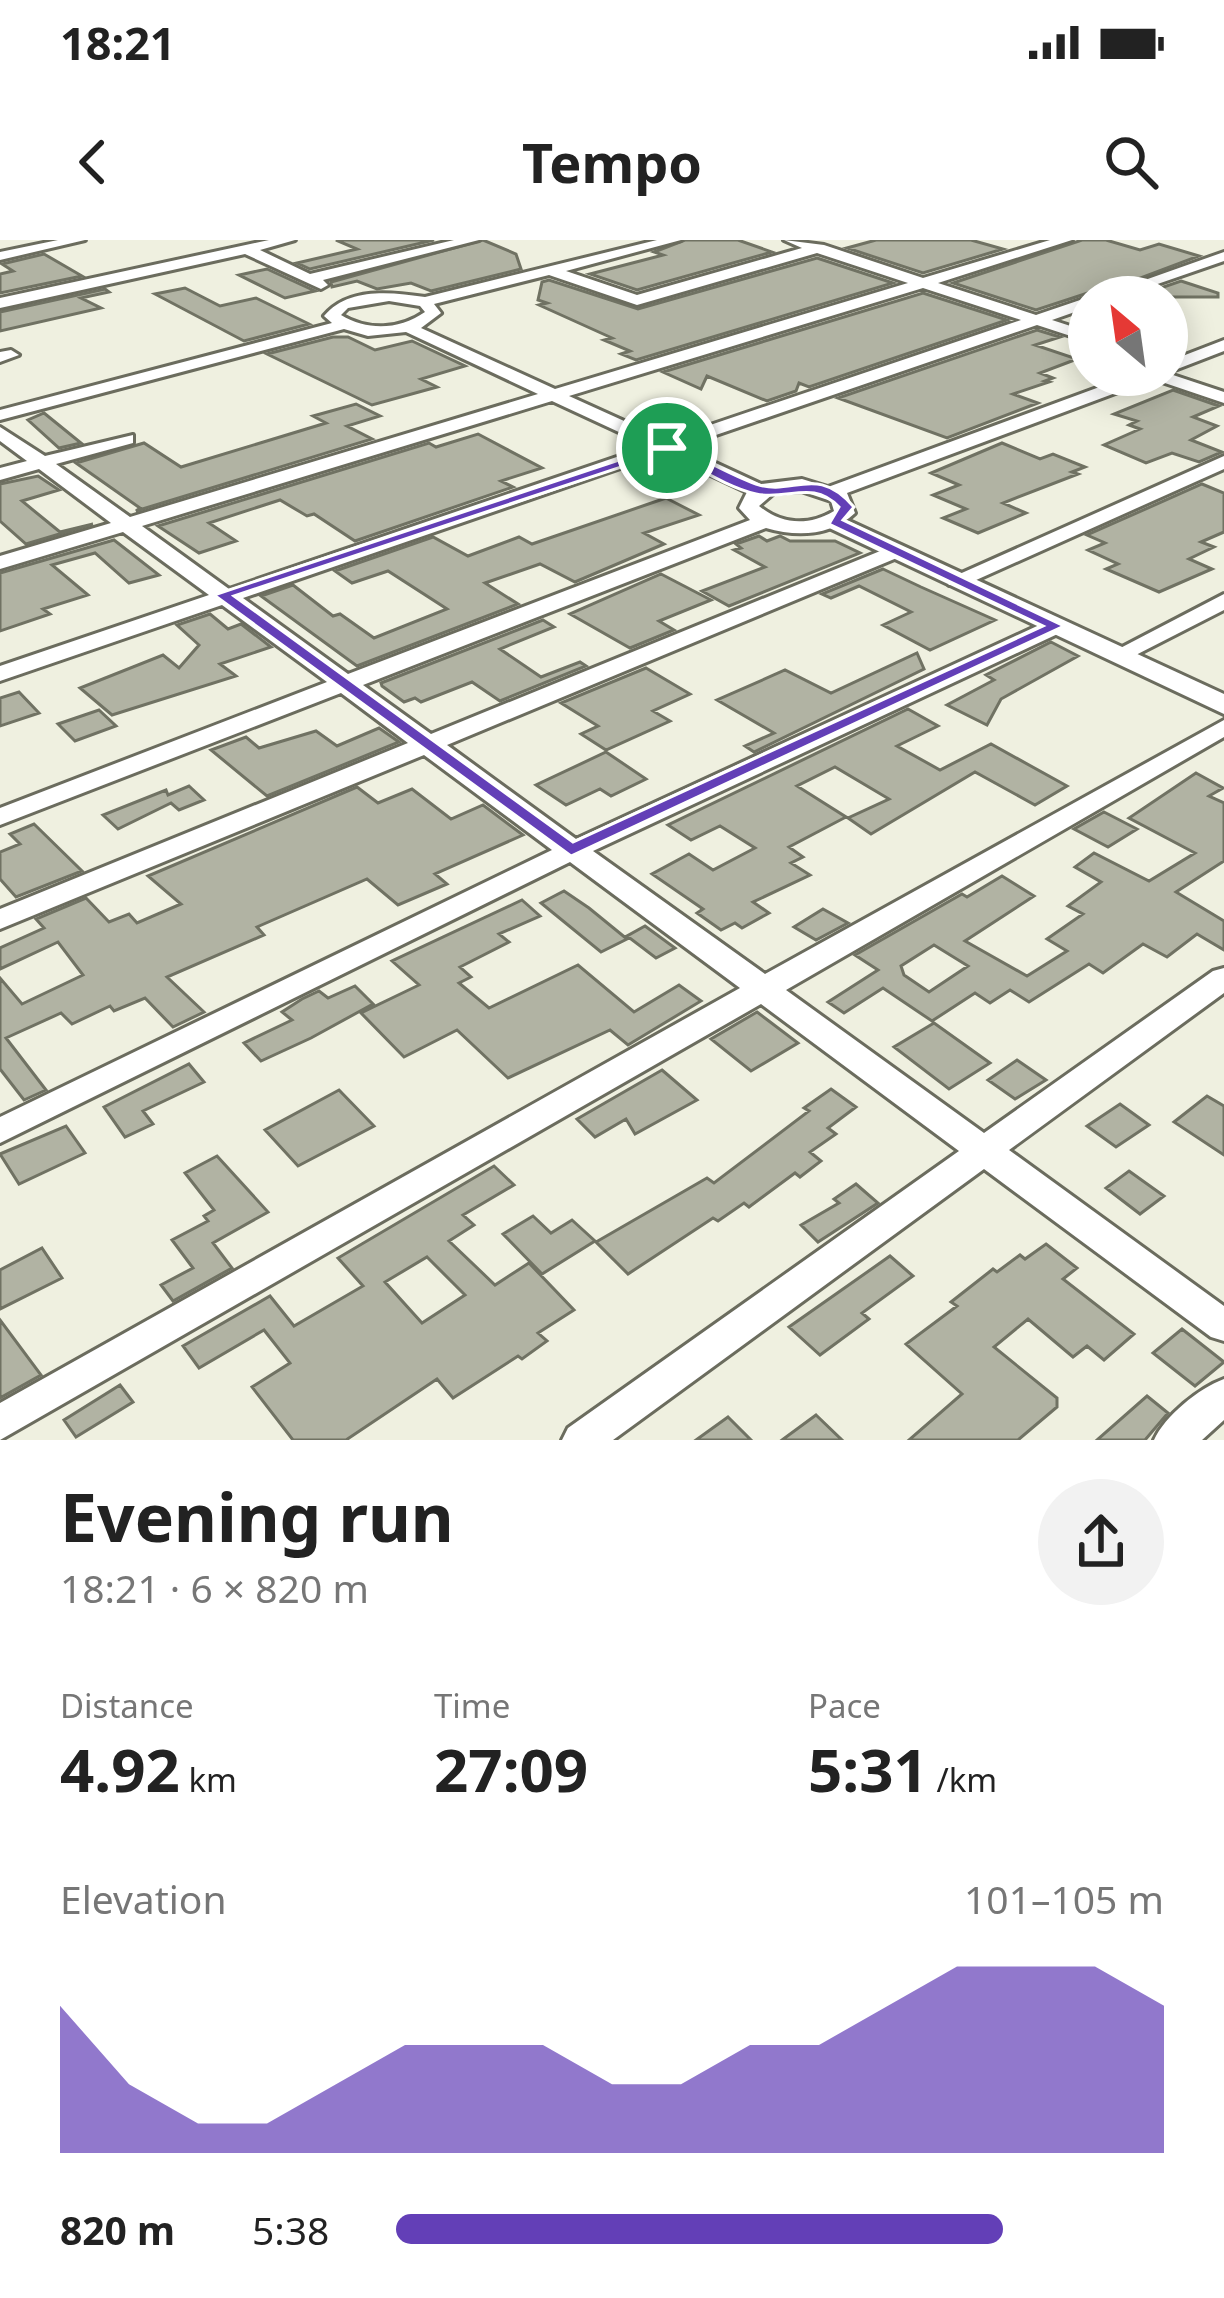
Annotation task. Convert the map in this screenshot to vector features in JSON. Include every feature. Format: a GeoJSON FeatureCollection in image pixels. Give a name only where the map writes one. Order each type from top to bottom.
{"type":"FeatureCollection","features":[{"type":"Feature","properties":{"kind":"street"},"geometry":{"type":"LineString","coordinates":[[0,256],[78,240]]}},
{"type":"Feature","properties":{"kind":"street"},"geometry":{"type":"LineString","coordinates":[[227,240],[354,300]]}},
{"type":"Feature","properties":{"kind":"street"},"geometry":{"type":"LineString","coordinates":[[0,303],[288,240]]}},
{"type":"Feature","properties":{"kind":"street"},"geometry":{"type":"LineString","coordinates":[[309,279],[472,240]]}},
{"type":"Feature","properties":{"kind":"street"},"geometry":{"type":"LineString","coordinates":[[342,325],[332,313],[354,300],[389,296],[425,302],[674,240]]}},
{"type":"Feature","properties":{"kind":"street"},"geometry":{"type":"LineString","coordinates":[[791,240],[1068,330]]}},
{"type":"Feature","properties":{"kind":"street"},"geometry":{"type":"LineString","coordinates":[[553,272],[637,300],[848,240]]}},
{"type":"Feature","properties":{"kind":"street"},"geometry":{"type":"LineString","coordinates":[[0,563],[1065,240]]}},
{"type":"Feature","properties":{"kind":"street"},"geometry":{"type":"LineString","coordinates":[[1166,276],[1224,256]]}},
{"type":"Feature","properties":{"kind":"street"},"geometry":{"type":"LineString","coordinates":[[0,415],[342,325],[374,330],[407,327],[432,316],[433,308],[425,302]]}},
{"type":"Feature","properties":{"kind":"street"},"geometry":{"type":"LineString","coordinates":[[0,674],[1068,309]]}},
{"type":"Feature","properties":{"kind":"street"},"geometry":{"type":"LineString","coordinates":[[407,327],[760,491],[802,485],[832,492],[847,507],[834,521]]}},
{"type":"Feature","properties":{"kind":"street"},"geometry":{"type":"LineString","coordinates":[[1188,359],[1224,345]]}},
{"type":"Feature","properties":{"kind":"street"},"geometry":{"type":"LineString","coordinates":[[1188,379],[1224,398]]}},
{"type":"Feature","properties":{"kind":"street"},"geometry":{"type":"LineString","coordinates":[[832,492],[1091,396]]}},
{"type":"Feature","properties":{"kind":"street"},"geometry":{"type":"LineString","coordinates":[[0,432],[1224,1326]]}},
{"type":"Feature","properties":{"kind":"street"},"geometry":{"type":"LineString","coordinates":[[0,474],[127,439]]}},
{"type":"Feature","properties":{"kind":"street"},"geometry":{"type":"LineString","coordinates":[[957,580],[1224,462]]}},
{"type":"Feature","properties":{"kind":"street"},"geometry":{"type":"LineString","coordinates":[[760,491],[748,503],[765,520],[800,527],[834,521],[1224,704]]}},
{"type":"Feature","properties":{"kind":"street"},"geometry":{"type":"LineString","coordinates":[[0,817],[765,520]]}},
{"type":"Feature","properties":{"kind":"street"},"geometry":{"type":"LineString","coordinates":[[0,920],[897,551]]}},
{"type":"Feature","properties":{"kind":"street"},"geometry":{"type":"LineString","coordinates":[[1118,655],[1224,601]]}},
{"type":"Feature","properties":{"kind":"street"},"geometry":{"type":"LineString","coordinates":[[0,1131],[571,850],[1056,626]]}},
{"type":"Feature","properties":{"kind":"street"},"geometry":{"type":"LineString","coordinates":[[0,1423],[1224,727]]}},
{"type":"Feature","properties":{"kind":"street"},"geometry":{"type":"LineString","coordinates":[[582,1440],[1224,978]]}},
{"type":"Feature","properties":{"kind":"street"},"geometry":{"type":"LineString","coordinates":[[1174,1440],[1224,1396]]}},
{"type":"Feature","properties":{"kind":"building"},"geometry":{"type":"Polygon","coordinates":[[[336,240],[434,240],[310,269],[297,263],[357,249],[336,240]]]}},
{"type":"Feature","properties":{"kind":"building"},"geometry":{"type":"Polygon","coordinates":[[[483,240],[516,254],[521,269],[431,291],[411,283],[377,289],[357,281],[332,287],[331,282],[483,240]]]}},
{"type":"Feature","properties":{"kind":"building"},"geometry":{"type":"Polygon","coordinates":[[[685,240],[738,240],[772,252],[637,290],[590,274],[663,255],[654,252],[685,240]]]}},
{"type":"Feature","properties":{"kind":"building"},"geometry":{"type":"Polygon","coordinates":[[[876,240],[971,240],[1003,249],[923,273],[847,248],[876,240]]]}},
{"type":"Feature","properties":{"kind":"building"},"geometry":{"type":"Polygon","coordinates":[[[1082,240],[1106,240],[1140,250],[1159,244],[1199,256],[1146,276],[1068,276],[1068,300],[1036,310],[953,283],[1082,240]]]}},
{"type":"Feature","properties":{"kind":"building"},"geometry":{"type":"Polygon","coordinates":[[[44,254],[82,276],[0,293],[0,274],[13,271],[2,264],[44,254]]]}},
{"type":"Feature","properties":{"kind":"building"},"geometry":{"type":"Polygon","coordinates":[[[817,258],[893,283],[636,360],[621,354],[630,351],[604,340],[612,338],[539,305],[547,303],[538,300],[542,282],[549,280],[638,309],[817,258]]]}},
{"type":"Feature","properties":{"kind":"building"},"geometry":{"type":"Polygon","coordinates":[[[267,269],[315,291],[285,298],[239,275],[267,269]]]}},
{"type":"Feature","properties":{"kind":"building"},"geometry":{"type":"Polygon","coordinates":[[[1188,283],[1218,293],[1218,297],[1188,297],[1188,283]]]}},
{"type":"Feature","properties":{"kind":"building"},"geometry":{"type":"Polygon","coordinates":[[[185,288],[220,306],[256,298],[309,324],[244,341],[155,294],[185,288]]]}},
{"type":"Feature","properties":{"kind":"building"},"geometry":{"type":"Polygon","coordinates":[[[105,289],[109,292],[81,298],[101,308],[0,331],[0,312],[105,289]]]}},
{"type":"Feature","properties":{"kind":"building"},"geometry":{"type":"Polygon","coordinates":[[[923,293],[1007,320],[809,387],[799,383],[796,391],[767,401],[707,376],[701,389],[663,372],[923,293]]]}},
{"type":"Feature","properties":{"kind":"building"},"geometry":{"type":"Polygon","coordinates":[[[1037,330],[1060,337],[1035,345],[1068,356],[1068,362],[1040,373],[1053,378],[1045,381],[1049,382],[1013,394],[1038,403],[947,438],[838,398],[1037,330]]]}},
{"type":"Feature","properties":{"kind":"building"},"geometry":{"type":"Polygon","coordinates":[[[348,337],[375,350],[412,341],[465,366],[421,379],[437,387],[372,405],[267,354],[348,337]]]}},
{"type":"Feature","properties":{"kind":"building"},"geometry":{"type":"Polygon","coordinates":[[[1188,395],[1219,406],[1193,417],[1217,426],[1191,440],[1222,452],[1199,462],[1172,453],[1146,463],[1104,445],[1140,429],[1129,425],[1137,421],[1114,414],[1158,396],[1188,395]]]}},
{"type":"Feature","properties":{"kind":"building"},"geometry":{"type":"Polygon","coordinates":[[[356,404],[380,416],[347,426],[372,439],[136,511],[140,508],[76,463],[144,443],[181,467],[326,423],[313,416],[356,404]]]}},
{"type":"Feature","properties":{"kind":"building"},"geometry":{"type":"Polygon","coordinates":[[[44,413],[81,443],[59,448],[28,420],[44,413]]]}},
{"type":"Feature","properties":{"kind":"building"},"geometry":{"type":"Polygon","coordinates":[[[478,434],[542,468],[501,481],[513,487],[355,541],[314,514],[307,516],[280,500],[209,523],[236,541],[199,553],[158,526],[429,443],[436,447],[478,434]]]}},
{"type":"Feature","properties":{"kind":"building"},"geometry":{"type":"Polygon","coordinates":[[[1002,443],[1040,459],[1053,454],[1085,467],[1003,503],[1026,513],[978,533],[943,518],[966,509],[933,495],[959,485],[931,473],[1002,443]]]}},
{"type":"Feature","properties":{"kind":"building"},"geometry":{"type":"Polygon","coordinates":[[[38,476],[59,490],[22,501],[60,532],[93,524],[26,544],[0,521],[0,484],[38,476]]]}},
{"type":"Feature","properties":{"kind":"building"},"geometry":{"type":"Polygon","coordinates":[[[1202,484],[1224,493],[1224,532],[1201,542],[1214,547],[1189,559],[1212,569],[1159,592],[1106,569],[1118,564],[1088,550],[1105,543],[1087,535],[1202,484]]]}},
{"type":"Feature","properties":{"kind":"building"},"geometry":{"type":"Polygon","coordinates":[[[666,498],[699,515],[644,533],[664,544],[575,582],[540,564],[485,583],[518,604],[357,666],[261,596],[293,585],[333,616],[340,614],[374,638],[447,609],[388,571],[352,583],[335,571],[433,537],[468,556],[519,537],[532,544],[666,498]]]}},
{"type":"Feature","properties":{"kind":"building"},"geometry":{"type":"Polygon","coordinates":[[[759,536],[767,541],[780,536],[790,541],[835,541],[860,553],[729,606],[702,591],[765,567],[734,550],[741,548],[736,544],[759,536]]]}},
{"type":"Feature","properties":{"kind":"building"},"geometry":{"type":"Polygon","coordinates":[[[114,540],[159,575],[129,583],[95,553],[52,565],[88,595],[43,609],[50,614],[0,631],[0,573],[114,540]]]}},
{"type":"Feature","properties":{"kind":"building"},"geometry":{"type":"Polygon","coordinates":[[[883,569],[995,620],[930,650],[883,625],[911,612],[859,586],[831,598],[822,594],[883,569]]]}},
{"type":"Feature","properties":{"kind":"building"},"geometry":{"type":"Polygon","coordinates":[[[661,574],[711,600],[659,621],[674,630],[630,648],[570,614],[661,574]]]}},
{"type":"Feature","properties":{"kind":"building"},"geometry":{"type":"Polygon","coordinates":[[[210,614],[228,629],[241,624],[271,647],[220,664],[236,676],[112,715],[80,688],[163,655],[179,668],[199,645],[177,625],[210,614]]]}},
{"type":"Feature","properties":{"kind":"building"},"geometry":{"type":"Polygon","coordinates":[[[543,620],[554,627],[500,649],[541,677],[580,662],[586,666],[500,701],[472,682],[421,702],[415,698],[404,702],[382,686],[381,683],[543,620]]]}},
{"type":"Feature","properties":{"kind":"building"},"geometry":{"type":"Polygon","coordinates":[[[1051,642],[1078,656],[1001,699],[987,725],[947,705],[994,680],[986,675],[1051,642]]]}},
{"type":"Feature","properties":{"kind":"building"},"geometry":{"type":"Polygon","coordinates":[[[917,653],[924,669],[754,752],[745,746],[774,733],[717,700],[785,670],[831,693],[917,653]]]}},
{"type":"Feature","properties":{"kind":"building"},"geometry":{"type":"Polygon","coordinates":[[[646,668],[690,694],[653,711],[670,721],[606,750],[581,734],[598,726],[561,703],[646,668]]]}},
{"type":"Feature","properties":{"kind":"building"},"geometry":{"type":"Polygon","coordinates":[[[19,692],[39,713],[0,726],[0,698],[19,692]]]}},
{"type":"Feature","properties":{"kind":"building"},"geometry":{"type":"Polygon","coordinates":[[[908,709],[938,726],[897,746],[940,770],[991,744],[1067,786],[1035,805],[975,772],[871,834],[848,818],[889,799],[835,767],[797,786],[846,817],[789,847],[803,857],[791,863],[810,875],[753,902],[769,913],[742,928],[735,923],[721,930],[697,913],[703,909],[652,874],[689,854],[713,870],[755,848],[720,826],[691,840],[668,825],[908,709]]]}},
{"type":"Feature","properties":{"kind":"building"},"geometry":{"type":"Polygon","coordinates":[[[99,710],[116,726],[75,741],[58,724],[99,710]]]}},
{"type":"Feature","properties":{"kind":"building"},"geometry":{"type":"Polygon","coordinates":[[[379,728],[399,742],[267,796],[211,750],[246,737],[259,748],[316,731],[337,746],[379,728]]]}},
{"type":"Feature","properties":{"kind":"building"},"geometry":{"type":"Polygon","coordinates":[[[606,752],[646,779],[611,796],[600,789],[566,805],[536,785],[606,752]]]}},
{"type":"Feature","properties":{"kind":"building"},"geometry":{"type":"Polygon","coordinates":[[[1196,773],[1223,788],[1209,796],[1224,803],[1224,861],[1176,892],[1224,921],[1224,950],[1197,934],[1167,957],[1143,944],[1103,973],[1089,964],[1029,1002],[1010,990],[990,1003],[975,993],[932,1021],[883,988],[844,1013],[828,1002],[878,970],[855,955],[1002,876],[1034,896],[965,941],[1027,976],[1067,951],[1047,939],[1083,914],[1068,906],[1101,882],[1075,867],[1094,853],[1149,881],[1195,853],[1129,818],[1196,773]],[[934,945],[901,966],[904,975],[929,992],[968,966],[934,945]]]}},
{"type":"Feature","properties":{"kind":"building"},"geometry":{"type":"Polygon","coordinates":[[[189,786],[204,800],[179,810],[171,803],[118,829],[103,815],[166,790],[168,795],[189,786]]]}},
{"type":"Feature","properties":{"kind":"building"},"geometry":{"type":"Polygon","coordinates":[[[357,787],[378,803],[412,789],[451,819],[483,805],[523,835],[435,874],[447,884],[398,905],[367,879],[257,927],[264,935],[167,977],[204,1012],[173,1027],[145,998],[114,1011],[110,1006],[72,1024],[61,1013],[6,1038],[46,1090],[24,1100],[0,1069],[0,978],[22,1004],[83,975],[58,942],[0,969],[0,948],[44,928],[36,919],[86,898],[109,922],[129,914],[137,923],[181,904],[148,876],[357,787]]]}},
{"type":"Feature","properties":{"kind":"building"},"geometry":{"type":"Polygon","coordinates":[[[1104,812],[1137,829],[1108,847],[1074,829],[1104,812]]]}},
{"type":"Feature","properties":{"kind":"building"},"geometry":{"type":"Polygon","coordinates":[[[34,824],[82,871],[16,897],[0,879],[0,852],[20,844],[10,834],[34,824]]]}},
{"type":"Feature","properties":{"kind":"building"},"geometry":{"type":"Polygon","coordinates":[[[564,891],[627,939],[601,952],[541,903],[564,891]]]}},
{"type":"Feature","properties":{"kind":"building"},"geometry":{"type":"Polygon","coordinates":[[[522,900],[540,916],[499,934],[509,942],[460,967],[471,977],[459,983],[489,1008],[578,965],[634,1012],[679,985],[701,1001],[628,1045],[610,1030],[508,1078],[457,1030],[404,1057],[361,1013],[419,985],[392,961],[522,900]]]}},
{"type":"Feature","properties":{"kind":"building"},"geometry":{"type":"Polygon","coordinates":[[[823,909],[848,923],[816,940],[794,927],[823,909]]]}},
{"type":"Feature","properties":{"kind":"building"},"geometry":{"type":"Polygon","coordinates":[[[645,926],[675,948],[656,958],[627,936],[645,926]]]}},
{"type":"Feature","properties":{"kind":"building"},"geometry":{"type":"Polygon","coordinates":[[[355,986],[373,1004],[311,1038],[261,1061],[244,1043],[292,1020],[282,1012],[302,999],[319,991],[328,998],[355,986]]]}},
{"type":"Feature","properties":{"kind":"building"},"geometry":{"type":"Polygon","coordinates":[[[757,1012],[798,1043],[751,1071],[711,1039],[757,1012]]]}},
{"type":"Feature","properties":{"kind":"building"},"geometry":{"type":"Polygon","coordinates":[[[934,1023],[990,1063],[949,1089],[894,1047],[934,1023]]]}},
{"type":"Feature","properties":{"kind":"building"},"geometry":{"type":"Polygon","coordinates":[[[1017,1060],[1046,1080],[1015,1099],[988,1080],[1017,1060]]]}},
{"type":"Feature","properties":{"kind":"building"},"geometry":{"type":"Polygon","coordinates":[[[189,1064],[204,1082],[143,1111],[153,1124],[125,1137],[104,1107],[189,1064]]]}},
{"type":"Feature","properties":{"kind":"building"},"geometry":{"type":"Polygon","coordinates":[[[662,1070],[697,1100],[635,1134],[626,1119],[595,1137],[577,1119],[662,1070]]]}},
{"type":"Feature","properties":{"kind":"building"},"geometry":{"type":"Polygon","coordinates":[[[831,1089],[856,1107],[828,1128],[836,1134],[810,1152],[821,1161],[800,1177],[795,1173],[749,1207],[744,1203],[718,1221],[713,1218],[628,1274],[596,1242],[707,1178],[714,1183],[831,1089]]]}},
{"type":"Feature","properties":{"kind":"building"},"geometry":{"type":"Polygon","coordinates":[[[339,1090],[374,1126],[298,1166],[265,1130],[339,1090]]]}},
{"type":"Feature","properties":{"kind":"building"},"geometry":{"type":"Polygon","coordinates":[[[1207,1096],[1224,1106],[1224,1155],[1174,1122],[1207,1096]]]}},
{"type":"Feature","properties":{"kind":"building"},"geometry":{"type":"Polygon","coordinates":[[[1120,1104],[1149,1125],[1116,1147],[1087,1126],[1120,1104]]]}},
{"type":"Feature","properties":{"kind":"building"},"geometry":{"type":"Polygon","coordinates":[[[66,1126],[85,1153],[19,1184],[0,1154],[66,1126]]]}},
{"type":"Feature","properties":{"kind":"building"},"geometry":{"type":"Polygon","coordinates":[[[217,1156],[268,1212],[213,1243],[232,1268],[173,1301],[161,1285],[193,1268],[172,1240],[208,1221],[204,1216],[214,1210],[185,1173],[217,1156]]]}},
{"type":"Feature","properties":{"kind":"building"},"geometry":{"type":"Polygon","coordinates":[[[494,1166],[514,1185],[463,1215],[474,1225],[449,1241],[495,1285],[529,1263],[574,1310],[538,1333],[547,1341],[453,1398],[437,1379],[346,1440],[293,1440],[252,1387],[290,1363],[264,1330],[199,1368],[183,1346],[270,1296],[294,1326],[363,1286],[338,1258],[494,1166]],[[427,1257],[385,1282],[422,1323],[465,1295],[427,1257]]]}},
{"type":"Feature","properties":{"kind":"building"},"geometry":{"type":"Polygon","coordinates":[[[1129,1171],[1164,1196],[1140,1214],[1106,1188],[1129,1171]]]}},
{"type":"Feature","properties":{"kind":"building"},"geometry":{"type":"Polygon","coordinates":[[[856,1184],[878,1203],[818,1242],[801,1225],[839,1203],[834,1199],[856,1184]]]}},
{"type":"Feature","properties":{"kind":"building"},"geometry":{"type":"Polygon","coordinates":[[[533,1216],[551,1233],[572,1220],[595,1241],[542,1274],[503,1234],[533,1216]]]}},
{"type":"Feature","properties":{"kind":"building"},"geometry":{"type":"Polygon","coordinates":[[[1046,1244],[1077,1268],[1063,1279],[1134,1334],[1104,1360],[1087,1346],[1073,1357],[1028,1319],[994,1347],[1057,1398],[1057,1407],[1018,1440],[909,1440],[962,1394],[906,1344],[957,1306],[951,1302],[993,1269],[997,1272],[1020,1255],[1025,1259],[1046,1244]]]}},
{"type":"Feature","properties":{"kind":"building"},"geometry":{"type":"Polygon","coordinates":[[[42,1248],[62,1278],[0,1309],[0,1270],[42,1248]]]}},
{"type":"Feature","properties":{"kind":"building"},"geometry":{"type":"Polygon","coordinates":[[[890,1256],[913,1276],[862,1313],[869,1319],[820,1355],[789,1327],[890,1256]]]}},
{"type":"Feature","properties":{"kind":"building"},"geometry":{"type":"Polygon","coordinates":[[[0,1320],[41,1375],[0,1398],[0,1320]]]}},
{"type":"Feature","properties":{"kind":"building"},"geometry":{"type":"Polygon","coordinates":[[[1182,1329],[1224,1362],[1195,1386],[1153,1353],[1182,1329]]]}},
{"type":"Feature","properties":{"kind":"building"},"geometry":{"type":"Polygon","coordinates":[[[120,1385],[133,1402],[76,1437],[64,1420],[120,1385]]]}},
{"type":"Feature","properties":{"kind":"building"},"geometry":{"type":"Polygon","coordinates":[[[1147,1396],[1168,1413],[1145,1440],[1097,1440],[1147,1396]]]}},
{"type":"Feature","properties":{"kind":"building"},"geometry":{"type":"Polygon","coordinates":[[[816,1415],[842,1440],[782,1440],[816,1415]]]}},
{"type":"Feature","properties":{"kind":"building"},"geometry":{"type":"Polygon","coordinates":[[[728,1417],[751,1440],[696,1440],[728,1417]]]}},
{"type":"Feature","properties":{"kind":"route"},"geometry":{"type":"LineString","coordinates":[[667,448],[760,491],[802,485],[832,492],[847,507],[834,521],[1056,626],[571,850],[222,595],[518,496],[667,448]]}}]}
